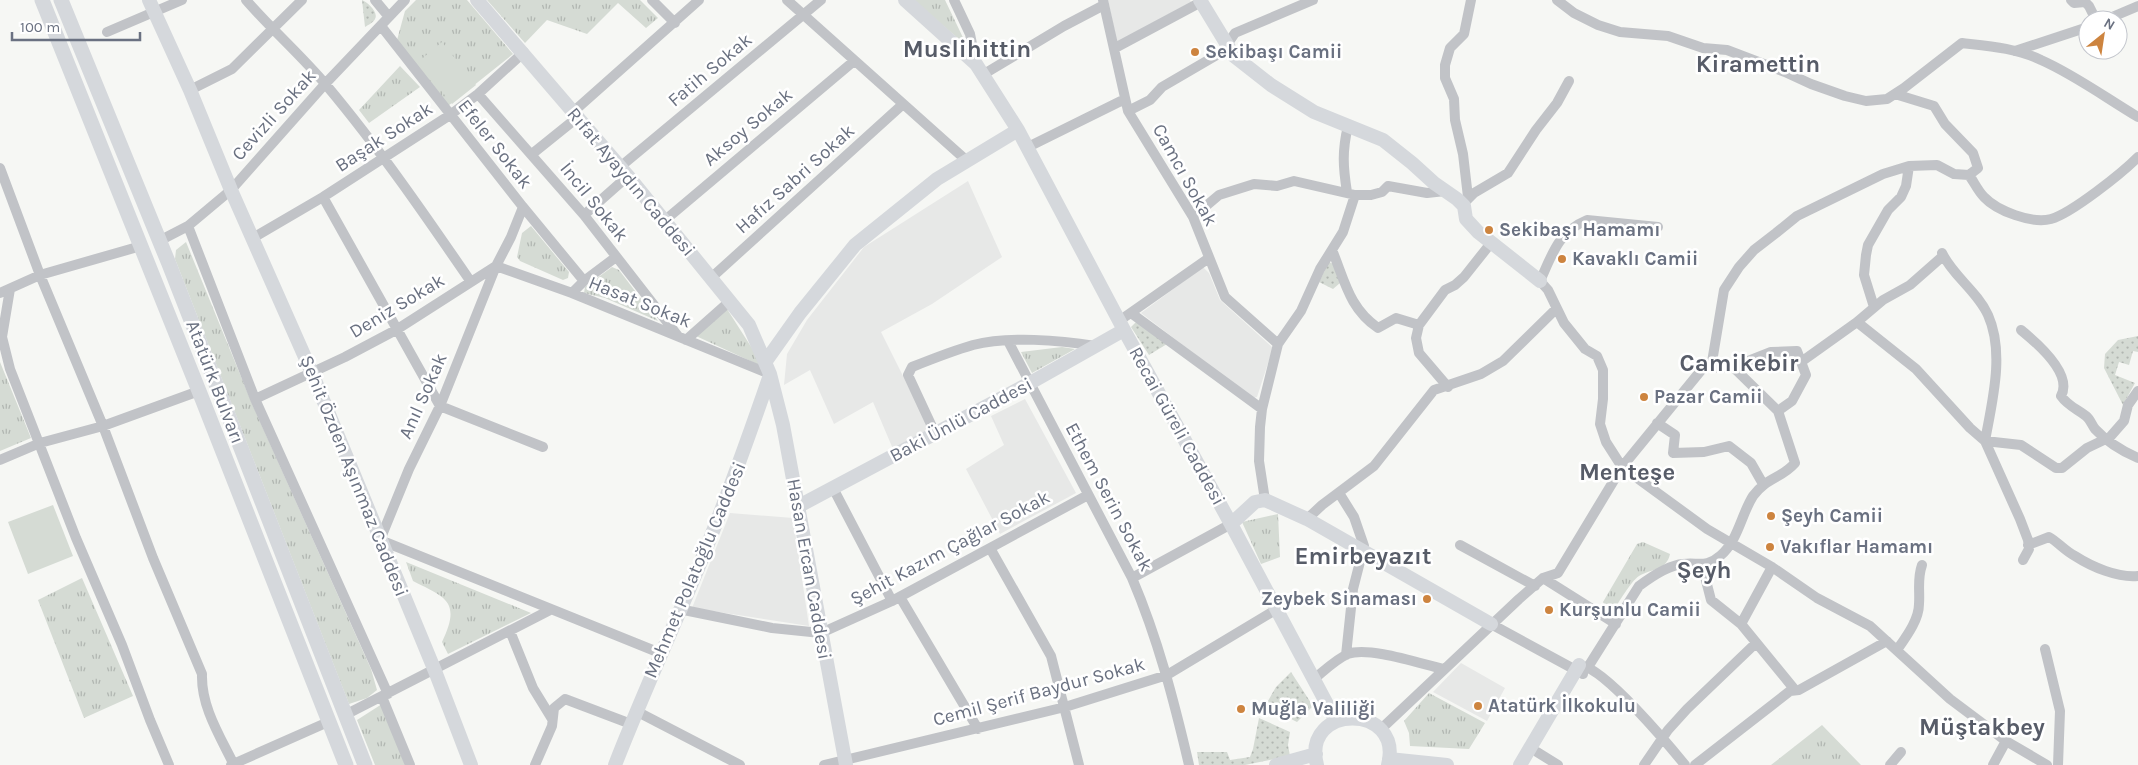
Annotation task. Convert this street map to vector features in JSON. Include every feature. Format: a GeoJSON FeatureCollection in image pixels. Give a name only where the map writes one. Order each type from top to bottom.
{"type":"FeatureCollection","features":[{"type":"Feature","properties":{"kind":"main road","name":"Atatürk Bulvarı"},"geometry":{"type":"LineString","coordinates":[[42,0],[199,391],[346,765]]}},
{"type":"Feature","properties":{"kind":"main road","name":"Atatürk Bulvarı"},"geometry":{"type":"LineString","coordinates":[[61,0],[159,241],[365,765]]}},
{"type":"Feature","properties":{"kind":"main road"},"geometry":{"type":"LineString","coordinates":[[141,246],[159,241]]}},
{"type":"Feature","properties":{"kind":"main road"},"geometry":{"type":"LineString","coordinates":[[328,722],[345,715]]}},
{"type":"Feature","properties":{"kind":"street","name":"Şehit Özden Aşınmaz Caddesi"},"geometry":{"type":"LineString","coordinates":[[149,0],[190,90],[231,190],[312,373],[435,671],[471,765]]}},
{"type":"Feature","properties":{"kind":"street"},"geometry":{"type":"LineString","coordinates":[[107,32],[182,0]]}},
{"type":"Feature","properties":{"kind":"street"},"geometry":{"type":"LineString","coordinates":[[246,0],[272,30],[325,84],[385,157],[471,282]]}},
{"type":"Feature","properties":{"kind":"street"},"geometry":{"type":"LineString","coordinates":[[190,90],[232,69],[302,0]]}},
{"type":"Feature","properties":{"kind":"street"},"geometry":{"type":"LineString","coordinates":[[374,0],[389,17]]}},
{"type":"Feature","properties":{"kind":"street","name":"Cevizli Sokak"},"geometry":{"type":"LineString","coordinates":[[159,241],[188,226],[231,190],[325,84],[405,0]]}},
{"type":"Feature","properties":{"kind":"street","name":"Rıfat Ayaydın Caddesi"},"geometry":{"type":"LineString","coordinates":[[477,0],[524,52],[749,325],[768,368]]}},
{"type":"Feature","properties":{"kind":"street"},"geometry":{"type":"LineString","coordinates":[[652,0],[675,23]]}},
{"type":"Feature","properties":{"kind":"street"},"geometry":{"type":"LineString","coordinates":[[532,154],[699,0]]}},
{"type":"Feature","properties":{"kind":"street"},"geometry":{"type":"LineString","coordinates":[[787,0],[902,105],[966,160]]}},
{"type":"Feature","properties":{"kind":"street","name":"Fatih Sokak"},"geometry":{"type":"LineString","coordinates":[[584,215],[624,172],[821,0]]}},
{"type":"Feature","properties":{"kind":"street","name":"Recai Güreli Caddesi"},"geometry":{"type":"LineString","coordinates":[[905,0],[980,69],[1018,130],[1336,721]]}},
{"type":"Feature","properties":{"kind":"street"},"geometry":{"type":"LineString","coordinates":[[954,0],[970,34],[980,69],[1064,26],[1104,2]]}},
{"type":"Feature","properties":{"kind":"street"},"geometry":{"type":"LineString","coordinates":[[1128,111],[1150,100],[1162,87],[1222,52],[1235,33],[1313,0]]}},
{"type":"Feature","properties":{"kind":"street"},"geometry":{"type":"LineString","coordinates":[[1471,0],[1464,34],[1450,48],[1444,65],[1445,78],[1454,99],[1454,120],[1463,154],[1466,219],[1491,243],[1548,290],[1564,323],[1585,349],[1598,356],[1603,370],[1603,399],[1600,424],[1606,442],[1622,467],[1707,529],[1772,567],[1817,598],[1870,626],[1950,699],[2006,741],[2047,765]]}},
{"type":"Feature","properties":{"kind":"street"},"geometry":{"type":"LineString","coordinates":[[1557,0],[1574,13],[1598,25],[1620,32],[1668,36],[1704,48],[1727,50],[1845,96],[1866,101],[1887,99],[1962,43],[1998,47],[2040,59],[2067,73],[2138,117]]}},
{"type":"Feature","properties":{"kind":"street"},"geometry":{"type":"LineString","coordinates":[[2071,0],[2074,3],[2085,2],[2090,10]]}},
{"type":"Feature","properties":{"kind":"street"},"geometry":{"type":"LineString","coordinates":[[1115,48],[1201,1],[1234,56],[1271,85],[1314,112],[1383,140],[1445,191],[1466,202]]}},
{"type":"Feature","properties":{"kind":"street","name":"Camcı Sokak"},"geometry":{"type":"LineString","coordinates":[[1104,2],[1128,111],[1193,217],[1225,297],[1278,344]]}},
{"type":"Feature","properties":{"kind":"street","name":"Efeler Sokak"},"geometry":{"type":"LineString","coordinates":[[381,26],[522,207],[584,281]]}},
{"type":"Feature","properties":{"kind":"street"},"geometry":{"type":"LineString","coordinates":[[2014,51],[2078,30]]}},
{"type":"Feature","properties":{"kind":"street","name":"Başak Sokak"},"geometry":{"type":"LineString","coordinates":[[253,238],[323,197],[450,115],[478,94],[524,52]]}},
{"type":"Feature","properties":{"kind":"street","name":"Aksoy Sokak"},"geometry":{"type":"LineString","coordinates":[[664,220],[854,61]]}},
{"type":"Feature","properties":{"kind":"street"},"geometry":{"type":"LineString","coordinates":[[1466,202],[1508,173],[1536,130],[1557,103],[1569,81]]}},
{"type":"Feature","properties":{"kind":"street","name":"İncil Sokak"},"geometry":{"type":"LineString","coordinates":[[478,94],[584,215],[616,258],[682,338]]}},
{"type":"Feature","properties":{"kind":"street"},"geometry":{"type":"LineString","coordinates":[[1711,368],[1724,290],[1738,267],[1754,250],[1797,216],[1882,174],[1909,166],[1937,165],[1954,174],[1969,175],[1978,168],[1973,153],[1945,124],[1934,106],[1895,94]]}},
{"type":"Feature","properties":{"kind":"street"},"geometry":{"type":"LineString","coordinates":[[1028,147],[1125,99]]}},
{"type":"Feature","properties":{"kind":"street","name":"Hafız Sabri Sokak"},"geometry":{"type":"LineString","coordinates":[[711,278],[902,105]]}},
{"type":"Feature","properties":{"kind":"street"},"geometry":{"type":"LineString","coordinates":[[1265,500],[1259,462],[1262,408],[1278,344],[1301,311],[1320,269],[1343,232],[1351,194],[1343,169],[1342,147],[1348,126]]}},
{"type":"Feature","properties":{"kind":"street","name":"Mehmet Polatoğlu Caddesi"},"geometry":{"type":"LineString","coordinates":[[615,765],[743,454],[768,368],[800,313],[855,245],[937,179],[1018,130]]}},
{"type":"Feature","properties":{"kind":"street"},"geometry":{"type":"LineString","coordinates":[[1969,175],[1984,198],[2012,215],[2029,219],[2051,219],[2075,206],[2124,171],[2138,157]]}},
{"type":"Feature","properties":{"kind":"street"},"geometry":{"type":"LineString","coordinates":[[1874,307],[1864,275],[1868,245],[1888,210],[1901,197],[1906,186],[1909,166]]}},
{"type":"Feature","properties":{"kind":"street"},"geometry":{"type":"LineString","coordinates":[[0,168],[40,275],[103,426],[153,558],[202,674],[204,701],[233,765],[328,722]]}},
{"type":"Feature","properties":{"kind":"street"},"geometry":{"type":"LineString","coordinates":[[1193,217],[1219,195],[1254,184],[1278,186],[1294,181],[1351,194],[1382,192],[1388,186],[1427,193],[1445,191]]}},
{"type":"Feature","properties":{"kind":"street"},"geometry":{"type":"LineString","coordinates":[[323,197],[440,406],[543,446]]}},
{"type":"Feature","properties":{"kind":"street"},"geometry":{"type":"LineString","coordinates":[[496,266],[511,237],[522,207]]}},
{"type":"Feature","properties":{"kind":"street"},"geometry":{"type":"LineString","coordinates":[[1540,282],[1554,247],[1564,235],[1581,222],[1587,220],[1658,227]]}},
{"type":"Feature","properties":{"kind":"street"},"geometry":{"type":"LineString","coordinates":[[188,226],[255,399],[385,696],[410,765]]}},
{"type":"Feature","properties":{"kind":"street"},"geometry":{"type":"LineString","coordinates":[[1448,387],[1419,353],[1416,338],[1419,325],[1445,290],[1455,285],[1464,276],[1491,243]]}},
{"type":"Feature","properties":{"kind":"street"},"geometry":{"type":"LineString","coordinates":[[0,293],[40,275],[141,246]]}},
{"type":"Feature","properties":{"kind":"street"},"geometry":{"type":"LineString","coordinates":[[1332,250],[1350,298],[1366,320],[1378,328],[1396,318],[1419,325]]}},
{"type":"Feature","properties":{"kind":"street"},"geometry":{"type":"LineString","coordinates":[[1801,362],[1857,322],[1883,300],[1910,285],[1943,254],[1947,263],[1970,288],[1988,315],[1995,341],[1996,375],[1985,441]]}},
{"type":"Feature","properties":{"kind":"street"},"geometry":{"type":"LineString","coordinates":[[572,293],[584,281],[616,258]]}},
{"type":"Feature","properties":{"kind":"street"},"geometry":{"type":"LineString","coordinates":[[1122,326],[1131,313],[1209,258]]}},
{"type":"Feature","properties":{"kind":"street","name":"Deniz Sokak"},"geometry":{"type":"LineString","coordinates":[[255,399],[312,373],[396,330],[496,266]]}},
{"type":"Feature","properties":{"kind":"street","name":"Hasat Sokak"},"geometry":{"type":"LineString","coordinates":[[496,266],[572,293],[682,338],[768,368]]}},
{"type":"Feature","properties":{"kind":"street","name":"Anıl Sokak"},"geometry":{"type":"LineString","coordinates":[[380,540],[409,469],[440,406],[496,266]]}},
{"type":"Feature","properties":{"kind":"street"},"geometry":{"type":"LineString","coordinates":[[10,288],[2,338],[10,370],[76,538],[122,645],[169,765]]}},
{"type":"Feature","properties":{"kind":"street"},"geometry":{"type":"LineString","coordinates":[[682,338],[730,301]]}},
{"type":"Feature","properties":{"kind":"street"},"geometry":{"type":"LineString","coordinates":[[1307,519],[1374,466],[1434,390],[1448,387],[1481,374],[1503,361],[1556,309]]}},
{"type":"Feature","properties":{"kind":"street"},"geometry":{"type":"LineString","coordinates":[[1131,313],[1262,408]]}},
{"type":"Feature","properties":{"kind":"street"},"geometry":{"type":"LineString","coordinates":[[1857,322],[1916,369],[1970,428],[1985,441],[2020,519],[2028,544],[2029,549],[2023,560]]}},
{"type":"Feature","properties":{"kind":"street","name":"Baki Ünlü Caddesi"},"geometry":{"type":"LineString","coordinates":[[796,507],[1030,383],[1095,346],[1122,326]]}},
{"type":"Feature","properties":{"kind":"street"},"geometry":{"type":"LineString","coordinates":[[2022,330],[2049,356],[2060,374],[2064,391],[2061,396],[2066,403],[2086,416],[2094,428],[2120,450],[2138,458]]}},
{"type":"Feature","properties":{"kind":"street"},"geometry":{"type":"LineString","coordinates":[[935,433],[908,375],[912,367],[975,345],[1008,342],[1071,342],[1095,346]]}},
{"type":"Feature","properties":{"kind":"street","name":"Ethem Serin Sokak"},"geometry":{"type":"LineString","coordinates":[[1008,342],[1132,578],[1147,612],[1166,675],[1189,765]]}},
{"type":"Feature","properties":{"kind":"street"},"geometry":{"type":"LineString","coordinates":[[1380,730],[1491,624],[1544,578],[1558,573],[1622,467],[1703,368],[1733,367],[1771,352],[1797,350],[1806,375],[1792,401],[1778,411]]}},
{"type":"Feature","properties":{"kind":"street"},"geometry":{"type":"LineString","coordinates":[[1520,765],[1581,669],[1616,624],[1639,586],[1652,577],[1683,564],[1702,565],[1719,557],[1731,542],[1753,497],[1763,484],[1777,477],[1795,463],[1778,411],[1733,367]]}},
{"type":"Feature","properties":{"kind":"street","name":"Hasan Ercan Caddesi"},"geometry":{"type":"LineString","coordinates":[[768,368],[783,425],[796,507],[846,763]]}},
{"type":"Feature","properties":{"kind":"street"},"geometry":{"type":"LineString","coordinates":[[0,460],[40,443],[103,426],[199,391]]}},
{"type":"Feature","properties":{"kind":"street"},"geometry":{"type":"LineString","coordinates":[[1985,441],[2020,445],[2056,468],[2062,468],[2087,448],[2106,439],[2124,421],[2128,405],[2138,391]]}},
{"type":"Feature","properties":{"kind":"street"},"geometry":{"type":"LineString","coordinates":[[1657,423],[1675,435],[1673,453],[1704,452],[1729,446],[1751,463],[1763,484]]}},
{"type":"Feature","properties":{"kind":"street"},"geometry":{"type":"LineString","coordinates":[[833,488],[896,599],[978,729]]}},
{"type":"Feature","properties":{"kind":"street"},"geometry":{"type":"LineString","coordinates":[[1339,493],[1354,517],[1364,546],[1352,589],[1346,655]]}},
{"type":"Feature","properties":{"kind":"street","name":"Şehit Kazım Çağlar Sokak"},"geometry":{"type":"LineString","coordinates":[[821,633],[896,599],[1088,494]]}},
{"type":"Feature","properties":{"kind":"street"},"geometry":{"type":"LineString","coordinates":[[1132,578],[1231,524],[1255,502],[1265,500],[1307,519],[1491,624],[1581,669],[1602,675],[1663,738],[1685,765]]}},
{"type":"Feature","properties":{"kind":"street"},"geometry":{"type":"LineString","coordinates":[[2028,544],[2049,537],[2074,556],[2128,577],[2138,576]]}},
{"type":"Feature","properties":{"kind":"street"},"geometry":{"type":"LineString","coordinates":[[380,540],[550,610],[660,652]]}},
{"type":"Feature","properties":{"kind":"street"},"geometry":{"type":"LineString","coordinates":[[1460,545],[1535,586]]}},
{"type":"Feature","properties":{"kind":"street"},"geometry":{"type":"LineString","coordinates":[[990,548],[1051,656],[1078,765]]}},
{"type":"Feature","properties":{"kind":"street"},"geometry":{"type":"LineString","coordinates":[[1702,565],[1711,600],[1740,624],[1794,690]]}},
{"type":"Feature","properties":{"kind":"street"},"geometry":{"type":"LineString","coordinates":[[1897,650],[1917,616],[1919,606],[1918,576],[1922,565]]}},
{"type":"Feature","properties":{"kind":"street"},"geometry":{"type":"LineString","coordinates":[[1740,624],[1772,567]]}},
{"type":"Feature","properties":{"kind":"street"},"geometry":{"type":"LineString","coordinates":[[1544,578],[1616,624]]}},
{"type":"Feature","properties":{"kind":"street","name":"Cemil Şerif Baydur Sokak"},"geometry":{"type":"LineString","coordinates":[[824,765],[846,763],[1065,707],[1166,675],[1277,609]]}},
{"type":"Feature","properties":{"kind":"street"},"geometry":{"type":"LineString","coordinates":[[345,715],[435,671],[550,610]]}},
{"type":"Feature","properties":{"kind":"street"},"geometry":{"type":"LineString","coordinates":[[680,610],[772,628],[821,633]]}},
{"type":"Feature","properties":{"kind":"street"},"geometry":{"type":"LineString","coordinates":[[510,631],[533,688],[552,719]]}},
{"type":"Feature","properties":{"kind":"street"},"geometry":{"type":"LineString","coordinates":[[1695,765],[1790,691],[1807,686],[1887,641]]}},
{"type":"Feature","properties":{"kind":"street"},"geometry":{"type":"LineString","coordinates":[[1644,765],[1668,730],[1687,709],[1756,644]]}},
{"type":"Feature","properties":{"kind":"street"},"geometry":{"type":"LineString","coordinates":[[2045,649],[2060,711],[2058,765]]}},
{"type":"Feature","properties":{"kind":"street"},"geometry":{"type":"LineString","coordinates":[[1314,679],[1346,655],[1358,651],[1398,658],[1443,670]]}},
{"type":"Feature","properties":{"kind":"street"},"geometry":{"type":"LineString","coordinates":[[1530,765],[1581,669]]}},
{"type":"Feature","properties":{"kind":"street"},"geometry":{"type":"LineString","coordinates":[[535,765],[552,726],[554,708],[565,699],[631,724]]}},
{"type":"Feature","properties":{"kind":"street"},"geometry":{"type":"LineString","coordinates":[[636,711],[728,762],[740,765]]}},
{"type":"Feature","properties":{"kind":"street"},"geometry":{"type":"LineString","coordinates":[[1276,765],[1316,760],[1317,744],[1321,735],[1336,721],[1345,718],[1364,719],[1380,730],[1388,744],[1389,762],[1447,765]]}},
{"type":"Feature","properties":{"kind":"street"},"geometry":{"type":"LineString","coordinates":[[1993,765],[2006,741]]}},
{"type":"Feature","properties":{"kind":"street"},"geometry":{"type":"LineString","coordinates":[[1537,752],[1558,765]]}},
{"type":"Feature","properties":{"kind":"street"},"geometry":{"type":"LineString","coordinates":[[1890,765],[1901,752]]}},
{"type":"Feature","properties":{"kind":"shaded area"},"geometry":{"type":"Polygon","coordinates":[[[1108,0],[1190,0],[1191,2],[1117,42],[1108,0]]]}},
{"type":"Feature","properties":{"kind":"shaded area"},"geometry":{"type":"Polygon","coordinates":[[[968,181],[1002,257],[932,304],[881,332],[930,430],[893,449],[873,402],[834,424],[810,370],[784,385],[787,354],[807,320],[864,247],[968,181]]]}},
{"type":"Feature","properties":{"kind":"shaded area"},"geometry":{"type":"Polygon","coordinates":[[[1203,267],[1209,273],[1220,300],[1273,348],[1257,397],[1252,398],[1141,313],[1203,267]]]}},
{"type":"Feature","properties":{"kind":"shaded area"},"geometry":{"type":"Polygon","coordinates":[[[1025,399],[1076,493],[1000,534],[966,469],[1004,445],[991,416],[1025,399]]]}},
{"type":"Feature","properties":{"kind":"shaded area"},"geometry":{"type":"Polygon","coordinates":[[[730,513],[793,518],[809,626],[692,608],[730,513]]]}},
{"type":"Feature","properties":{"kind":"shaded area","name":"Atatürk İlkokulu"},"geometry":{"type":"Polygon","coordinates":[[[1461,663],[1505,688],[1487,721],[1433,692],[1461,663]]]}},
{"type":"Feature","properties":{"kind":"green space"},"geometry":{"type":"Polygon","coordinates":[[[362,0],[372,8],[376,16],[365,27],[362,0]]]}},
{"type":"Feature","properties":{"kind":"green space"},"geometry":{"type":"Polygon","coordinates":[[[416,0],[467,0],[513,54],[448,106],[397,40],[405,11],[416,0]]]}},
{"type":"Feature","properties":{"kind":"green space"},"geometry":{"type":"Polygon","coordinates":[[[487,0],[640,0],[658,18],[646,28],[618,3],[587,34],[547,20],[525,43],[487,0]]]}},
{"type":"Feature","properties":{"kind":"green space"},"geometry":{"type":"Polygon","coordinates":[[[913,0],[945,0],[967,46],[913,0]]]}},
{"type":"Feature","properties":{"kind":"green space"},"geometry":{"type":"Polygon","coordinates":[[[442,42],[476,85],[452,104],[418,62],[442,42]]]}},
{"type":"Feature","properties":{"kind":"green space"},"geometry":{"type":"Polygon","coordinates":[[[400,66],[420,87],[369,123],[359,110],[400,66]]]}},
{"type":"Feature","properties":{"kind":"green space"},"geometry":{"type":"Polygon","coordinates":[[[531,226],[569,272],[568,278],[563,280],[520,261],[517,257],[522,233],[531,226]]]}},
{"type":"Feature","properties":{"kind":"green space"},"geometry":{"type":"Polygon","coordinates":[[[186,242],[253,406],[371,669],[377,690],[367,698],[349,704],[175,259],[176,250],[186,242]]]}},
{"type":"Feature","properties":{"kind":"green space"},"geometry":{"type":"Polygon","coordinates":[[[1329,262],[1333,264],[1340,283],[1333,289],[1319,282],[1329,262]]]}},
{"type":"Feature","properties":{"kind":"green space"},"geometry":{"type":"Polygon","coordinates":[[[612,267],[619,270],[658,321],[605,298],[584,293],[585,287],[612,267]]]}},
{"type":"Feature","properties":{"kind":"green space"},"geometry":{"type":"Polygon","coordinates":[[[727,309],[757,356],[759,365],[696,336],[727,309]]]}},
{"type":"Feature","properties":{"kind":"green space"},"geometry":{"type":"Polygon","coordinates":[[[1137,321],[1167,344],[1149,355],[1131,327],[1137,321]]]}},
{"type":"Feature","properties":{"kind":"green space"},"geometry":{"type":"Polygon","coordinates":[[[2138,336],[2138,352],[2133,351],[2129,365],[2119,362],[2115,375],[2135,383],[2123,405],[2104,368],[2105,354],[2118,340],[2138,336]]]}},
{"type":"Feature","properties":{"kind":"green space"},"geometry":{"type":"Polygon","coordinates":[[[1062,347],[1075,349],[1032,373],[1021,352],[1062,347]]]}},
{"type":"Feature","properties":{"kind":"green space"},"geometry":{"type":"Polygon","coordinates":[[[0,362],[31,438],[0,451],[0,362]]]}},
{"type":"Feature","properties":{"kind":"green space"},"geometry":{"type":"Polygon","coordinates":[[[53,505],[73,556],[28,574],[8,522],[53,505]]]}},
{"type":"Feature","properties":{"kind":"green space"},"geometry":{"type":"Polygon","coordinates":[[[1278,514],[1280,557],[1261,564],[1242,522],[1278,514]]]}},
{"type":"Feature","properties":{"kind":"green space"},"geometry":{"type":"Polygon","coordinates":[[[1643,542],[1670,554],[1668,559],[1662,566],[1639,576],[1628,588],[1612,612],[1608,613],[1603,602],[1637,544],[1643,542]]]}},
{"type":"Feature","properties":{"kind":"green space"},"geometry":{"type":"Polygon","coordinates":[[[406,562],[531,613],[448,654],[442,642],[448,629],[450,618],[450,610],[447,603],[435,592],[413,581],[406,562]]]}},
{"type":"Feature","properties":{"kind":"green space"},"geometry":{"type":"Polygon","coordinates":[[[82,578],[133,696],[84,718],[38,600],[82,578]]]}},
{"type":"Feature","properties":{"kind":"green space"},"geometry":{"type":"Polygon","coordinates":[[[1291,672],[1313,706],[1297,722],[1265,706],[1276,687],[1291,672]]]}},
{"type":"Feature","properties":{"kind":"green space"},"geometry":{"type":"Polygon","coordinates":[[[1429,693],[1485,723],[1469,749],[1410,746],[1409,733],[1404,721],[1429,693]]]}},
{"type":"Feature","properties":{"kind":"green space"},"geometry":{"type":"Polygon","coordinates":[[[382,704],[405,765],[375,765],[357,720],[382,704]]]}},
{"type":"Feature","properties":{"kind":"green space"},"geometry":{"type":"Polygon","coordinates":[[[1259,718],[1290,732],[1288,745],[1290,756],[1245,765],[1199,765],[1197,752],[1227,752],[1230,760],[1250,757],[1259,718]]]}},
{"type":"Feature","properties":{"kind":"green space"},"geometry":{"type":"Polygon","coordinates":[[[1822,725],[1861,765],[1771,765],[1822,725]]]}},
{"type":"Feature","properties":{"kind":"place","name":"Sekibaşı Camii"},"geometry":{"type":"Point","coordinates":[1195,52]}},
{"type":"Feature","properties":{"kind":"place","name":"Sekibaşı Hamamı"},"geometry":{"type":"Point","coordinates":[1489,230]}},
{"type":"Feature","properties":{"kind":"place","name":"Kavaklı Camii"},"geometry":{"type":"Point","coordinates":[1562,259]}},
{"type":"Feature","properties":{"kind":"place","name":"Pazar Camii"},"geometry":{"type":"Point","coordinates":[1644,397]}},
{"type":"Feature","properties":{"kind":"place","name":"Şeyh Camii"},"geometry":{"type":"Point","coordinates":[1771,516]}},
{"type":"Feature","properties":{"kind":"place","name":"Vakıflar Hamamı"},"geometry":{"type":"Point","coordinates":[1770,547]}},
{"type":"Feature","properties":{"kind":"place","name":"Zeybek Sinaması"},"geometry":{"type":"Point","coordinates":[1427,599]}},
{"type":"Feature","properties":{"kind":"place","name":"Kurşunlu Camii"},"geometry":{"type":"Point","coordinates":[1549,610]}},
{"type":"Feature","properties":{"kind":"place","name":"Atatürk İlkokulu"},"geometry":{"type":"Point","coordinates":[1478,706]}},
{"type":"Feature","properties":{"kind":"place","name":"Muğla Valiliği"},"geometry":{"type":"Point","coordinates":[1241,709]}},
{"type":"Feature","properties":{"kind":"district","name":"Muslihittin"},"geometry":{"type":"Point","coordinates":[967,49]}},
{"type":"Feature","properties":{"kind":"district","name":"Kiramettin"},"geometry":{"type":"Point","coordinates":[1758,64]}},
{"type":"Feature","properties":{"kind":"district","name":"Camikebir"},"geometry":{"type":"Point","coordinates":[1739,363]}},
{"type":"Feature","properties":{"kind":"district","name":"Menteşe"},"geometry":{"type":"Point","coordinates":[1627,472]}},
{"type":"Feature","properties":{"kind":"district","name":"Emirbeyazıt"},"geometry":{"type":"Point","coordinates":[1363,556]}},
{"type":"Feature","properties":{"kind":"district","name":"Şeyh"},"geometry":{"type":"Point","coordinates":[1704,570]}},
{"type":"Feature","properties":{"kind":"district","name":"Müştakbey"},"geometry":{"type":"Point","coordinates":[1982,727]}}]}
